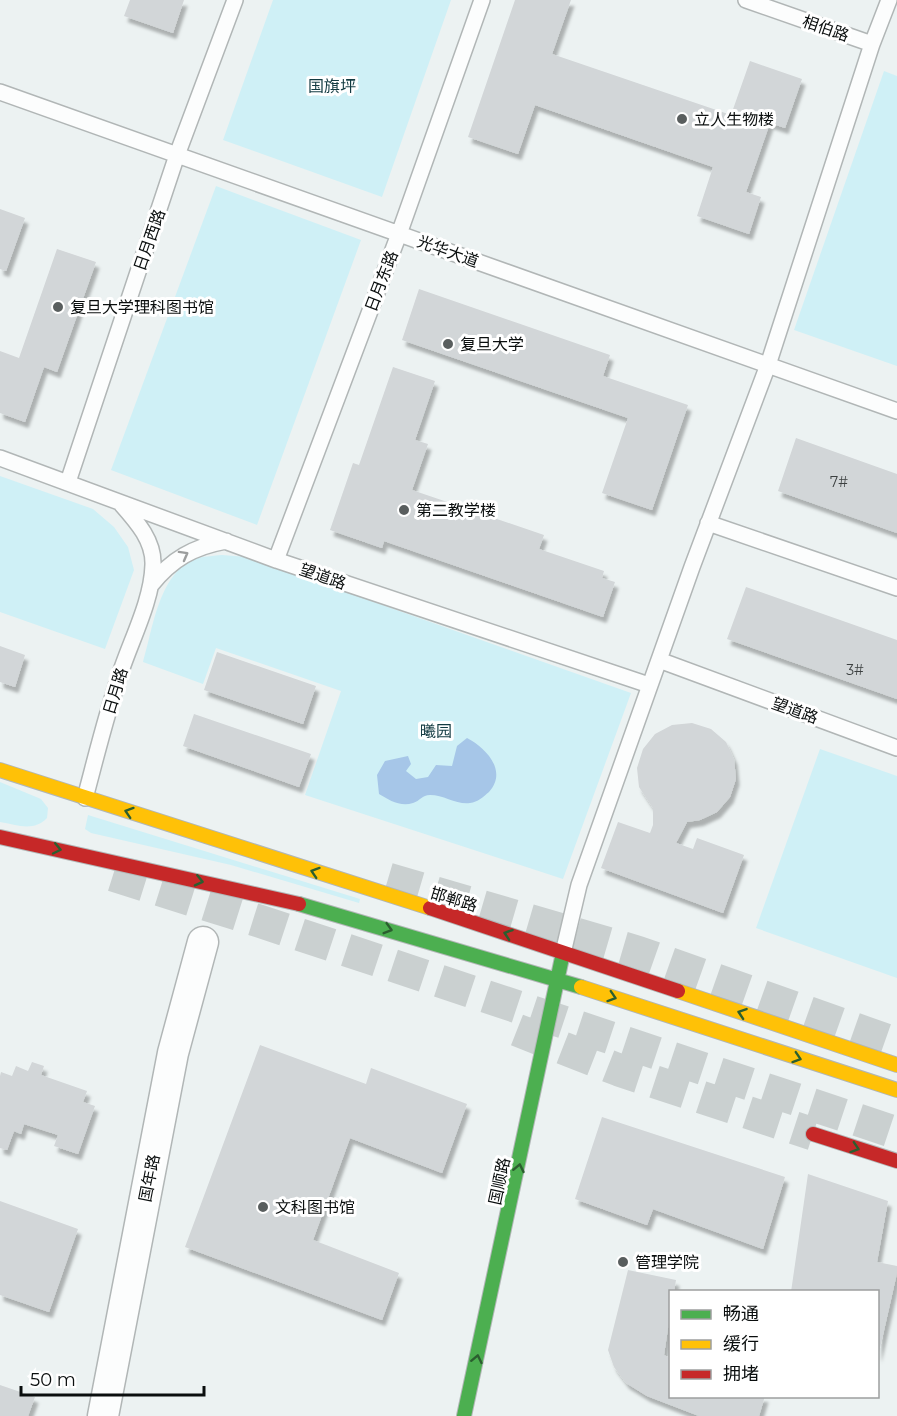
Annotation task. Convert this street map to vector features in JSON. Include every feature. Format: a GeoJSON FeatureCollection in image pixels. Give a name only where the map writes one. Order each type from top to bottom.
{"type":"FeatureCollection","features":[{"type":"Feature","properties":{"kind":"main road","name":"邯郸路"},"geometry":{"type":"LineString","coordinates":[[0,770],[563,953],[897,1065]]}},
{"type":"Feature","properties":{"kind":"main road"},"geometry":{"type":"LineString","coordinates":[[0,837],[316,908],[556,979],[897,1090]]}},
{"type":"Feature","properties":{"kind":"main road","name":"国顺路"},"geometry":{"type":"LineString","coordinates":[[464,1416],[544,1051],[556,979],[563,953]]}},
{"type":"Feature","properties":{"kind":"main road"},"geometry":{"type":"LineString","coordinates":[[813,1134],[897,1161]]}},
{"type":"Feature","properties":{"kind":"street","name":"国年路"},"geometry":{"type":"LineString","coordinates":[[103,1416],[173,1053],[203,942]]}},
{"type":"Feature","properties":{"kind":"lane","name":"日月西路"},"geometry":{"type":"LineString","coordinates":[[68,482],[177,155],[235,0]]}},
{"type":"Feature","properties":{"kind":"lane","name":"日月东路"},"geometry":{"type":"LineString","coordinates":[[276,560],[399,234],[482,0]]}},
{"type":"Feature","properties":{"kind":"lane","name":"相伯路"},"geometry":{"type":"LineString","coordinates":[[746,0],[872,44]]}},
{"type":"Feature","properties":{"kind":"lane"},"geometry":{"type":"LineString","coordinates":[[563,953],[579,885],[708,523],[768,365],[872,44],[889,0]]}},
{"type":"Feature","properties":{"kind":"lane","name":"光华大道"},"geometry":{"type":"LineString","coordinates":[[0,92],[897,411]]}},
{"type":"Feature","properties":{"kind":"lane","name":"望道路"},"geometry":{"type":"LineString","coordinates":[[0,458],[68,482],[121,505],[276,560],[650,685]]}},
{"type":"Feature","properties":{"kind":"lane"},"geometry":{"type":"LineString","coordinates":[[121,505],[136,521],[149,542],[153,563],[151,585]]}},
{"type":"Feature","properties":{"kind":"lane"},"geometry":{"type":"LineString","coordinates":[[708,523],[897,588]]}},
{"type":"Feature","properties":{"kind":"lane"},"geometry":{"type":"LineString","coordinates":[[151,585],[165,567],[181,555],[202,545],[227,541]]}},
{"type":"Feature","properties":{"kind":"lane","name":"日月路"},"geometry":{"type":"LineString","coordinates":[[85,798],[119,676],[151,585]]}},
{"type":"Feature","properties":{"kind":"lane","name":"望道路"},"geometry":{"type":"LineString","coordinates":[[659,660],[897,748]]}},
{"type":"Feature","properties":{"kind":"green space","name":"国旗坪"},"geometry":{"type":"Polygon","coordinates":[[[273,0],[451,0],[382,197],[223,140],[273,0]]]}},
{"type":"Feature","properties":{"kind":"green space"},"geometry":{"type":"Polygon","coordinates":[[[884,71],[897,76],[897,366],[794,330],[884,71]]]}},
{"type":"Feature","properties":{"kind":"green space"},"geometry":{"type":"Polygon","coordinates":[[[216,186],[361,240],[257,525],[111,470],[216,186]]]}},
{"type":"Feature","properties":{"kind":"green space"},"geometry":{"type":"Polygon","coordinates":[[[0,476],[93,509],[114,527],[128,547],[134,570],[105,649],[0,612],[0,476]]]}},
{"type":"Feature","properties":{"kind":"green space","name":"曦园"},"geometry":{"type":"Polygon","coordinates":[[[222,555],[247,557],[631,693],[563,879],[305,795],[341,691],[216,648],[203,684],[143,662],[160,602],[174,575],[185,565],[198,558],[222,555]]]}},
{"type":"Feature","properties":{"kind":"green space"},"geometry":{"type":"Polygon","coordinates":[[[820,749],[897,776],[897,978],[756,928],[820,749]]]}},
{"type":"Feature","properties":{"kind":"green space"},"geometry":{"type":"Polygon","coordinates":[[[0,782],[41,799],[48,808],[47,818],[31,826],[0,822],[0,782]]]}},
{"type":"Feature","properties":{"kind":"green space"},"geometry":{"type":"Polygon","coordinates":[[[88,815],[360,899],[359,903],[231,865],[91,833],[85,829],[88,815]]]}},
{"type":"Feature","properties":{"kind":"water"},"geometry":{"type":"Polygon","coordinates":[[[467,738],[487,754],[495,768],[494,784],[489,792],[480,799],[465,803],[430,795],[413,803],[404,804],[379,794],[377,775],[385,761],[408,756],[411,764],[406,771],[416,779],[428,777],[436,765],[452,766],[457,746],[467,738]]]}},
{"type":"Feature","properties":{"kind":"building"},"geometry":{"type":"Polygon","coordinates":[[[130,0],[184,0],[173,33],[124,16],[130,0]]]}},
{"type":"Feature","properties":{"kind":"building","name":"立人生物楼"},"geometry":{"type":"Polygon","coordinates":[[[515,0],[571,0],[552,54],[731,115],[750,61],[802,79],[785,128],[770,123],[746,192],[761,197],[749,234],[697,216],[713,167],[535,105],[518,154],[468,137],[515,0]]]}},
{"type":"Feature","properties":{"kind":"building"},"geometry":{"type":"Polygon","coordinates":[[[0,209],[25,218],[6,271],[0,269],[0,209]]]}},
{"type":"Feature","properties":{"kind":"building","name":"复旦大学理科图书馆"},"geometry":{"type":"Polygon","coordinates":[[[57,249],[96,262],[57,372],[44,367],[25,422],[0,413],[0,351],[19,358],[57,249]]]}},
{"type":"Feature","properties":{"kind":"building"},"geometry":{"type":"Polygon","coordinates":[[[419,289],[610,355],[603,376],[688,405],[652,510],[602,493],[628,418],[402,340],[419,289]]]}},
{"type":"Feature","properties":{"kind":"building","name":"第二教学楼"},"geometry":{"type":"Polygon","coordinates":[[[393,367],[435,381],[415,440],[428,444],[412,490],[544,535],[539,549],[604,571],[602,578],[615,582],[603,617],[384,541],[382,548],[330,530],[353,463],[359,465],[393,367]]]}},
{"type":"Feature","properties":{"kind":"building"},"geometry":{"type":"Polygon","coordinates":[[[796,438],[897,474],[897,533],[778,491],[796,438]]]}},
{"type":"Feature","properties":{"kind":"building"},"geometry":{"type":"Polygon","coordinates":[[[746,587],[897,640],[897,699],[727,639],[746,587]]]}},
{"type":"Feature","properties":{"kind":"building"},"geometry":{"type":"Polygon","coordinates":[[[0,646],[25,655],[15,687],[0,682],[0,646]]]}},
{"type":"Feature","properties":{"kind":"building"},"geometry":{"type":"Polygon","coordinates":[[[217,652],[316,686],[303,724],[204,690],[217,652]]]}},
{"type":"Feature","properties":{"kind":"building"},"geometry":{"type":"Polygon","coordinates":[[[194,714],[311,754],[299,787],[183,746],[194,714]]]}},
{"type":"Feature","properties":{"kind":"building"},"geometry":{"type":"Polygon","coordinates":[[[692,723],[711,729],[726,742],[734,759],[736,779],[730,797],[717,812],[700,820],[687,822],[676,843],[693,849],[697,838],[744,855],[723,913],[601,868],[618,822],[650,833],[653,825],[653,808],[639,787],[637,768],[643,749],[655,734],[672,725],[692,723]]]}},
{"type":"Feature","properties":{"kind":"building","name":"文科图书馆"},"geometry":{"type":"Polygon","coordinates":[[[260,1045],[366,1084],[371,1068],[467,1104],[442,1173],[350,1138],[313,1240],[399,1273],[382,1320],[185,1247],[260,1045]]]}},
{"type":"Feature","properties":{"kind":"building"},"geometry":{"type":"Polygon","coordinates":[[[32,1062],[44,1066],[41,1075],[87,1091],[83,1102],[95,1106],[78,1154],[54,1146],[58,1135],[24,1124],[21,1134],[14,1131],[7,1150],[0,1148],[1,1072],[12,1076],[16,1066],[28,1071],[32,1062]]]}},
{"type":"Feature","properties":{"kind":"building"},"geometry":{"type":"Polygon","coordinates":[[[602,1117],[785,1177],[763,1249],[653,1209],[647,1225],[575,1199],[602,1117]]]}},
{"type":"Feature","properties":{"kind":"building"},"geometry":{"type":"Polygon","coordinates":[[[808,1174],[888,1201],[877,1262],[897,1266],[897,1273],[879,1353],[879,1290],[791,1290],[808,1174]]]}},
{"type":"Feature","properties":{"kind":"building"},"geometry":{"type":"Polygon","coordinates":[[[0,1201],[78,1229],[49,1312],[0,1295],[0,1201]]]}},
{"type":"Feature","properties":{"kind":"building"},"geometry":{"type":"Polygon","coordinates":[[[628,1270],[676,1280],[674,1290],[669,1290],[669,1322],[664,1355],[669,1358],[669,1398],[764,1398],[759,1416],[699,1416],[647,1396],[626,1383],[614,1367],[608,1350],[628,1270]]]}},
{"type":"Feature","properties":{"kind":"building"},"geometry":{"type":"Polygon","coordinates":[[[0,1385],[35,1397],[28,1416],[0,1416],[0,1385]]]}},
{"type":"Feature","properties":{"kind":"tunnel"},"geometry":{"type":"LineString","coordinates":[[113,875],[259,921],[897,1133]]}},
{"type":"Feature","properties":{"kind":"tunnel"},"geometry":{"type":"LineString","coordinates":[[388,879],[637,952],[897,1044]]}},
{"type":"Feature","properties":{"kind":"tunnel"},"geometry":{"type":"LineString","coordinates":[[517,1030],[619,1070],[813,1134]]}},
{"type":"Feature","properties":{"kind":"traffic: fast"},"geometry":{"type":"LineString","coordinates":[[299,904],[581,987]]}},
{"type":"Feature","properties":{"kind":"traffic: fast"},"geometry":{"type":"LineString","coordinates":[[464,1416],[563,953]]}},
{"type":"Feature","properties":{"kind":"traffic: slow"},"geometry":{"type":"LineString","coordinates":[[0,770],[430,908]]}},
{"type":"Feature","properties":{"kind":"traffic: slow"},"geometry":{"type":"LineString","coordinates":[[581,987],[897,1090]]}},
{"type":"Feature","properties":{"kind":"traffic: slow"},"geometry":{"type":"LineString","coordinates":[[678,991],[897,1065]]}},
{"type":"Feature","properties":{"kind":"traffic: jam"},"geometry":{"type":"LineString","coordinates":[[0,837],[299,904]]}},
{"type":"Feature","properties":{"kind":"traffic: jam"},"geometry":{"type":"LineString","coordinates":[[430,908],[678,991]]}},
{"type":"Feature","properties":{"kind":"traffic: jam"},"geometry":{"type":"LineString","coordinates":[[813,1134],[897,1161]]}},
{"type":"Feature","properties":{"kind":"place","name":"立人生物楼"},"geometry":{"type":"Point","coordinates":[682,119]}},
{"type":"Feature","properties":{"kind":"place","name":"复旦大学理科图书馆"},"geometry":{"type":"Point","coordinates":[58,307]}},
{"type":"Feature","properties":{"kind":"place","name":"复旦大学"},"geometry":{"type":"Point","coordinates":[448,344]}},
{"type":"Feature","properties":{"kind":"place","name":"第二教学楼"},"geometry":{"type":"Point","coordinates":[404,510]}},
{"type":"Feature","properties":{"kind":"place","name":"文科图书馆"},"geometry":{"type":"Point","coordinates":[263,1207]}},
{"type":"Feature","properties":{"kind":"place","name":"管理学院"},"geometry":{"type":"Point","coordinates":[623,1262]}}]}
